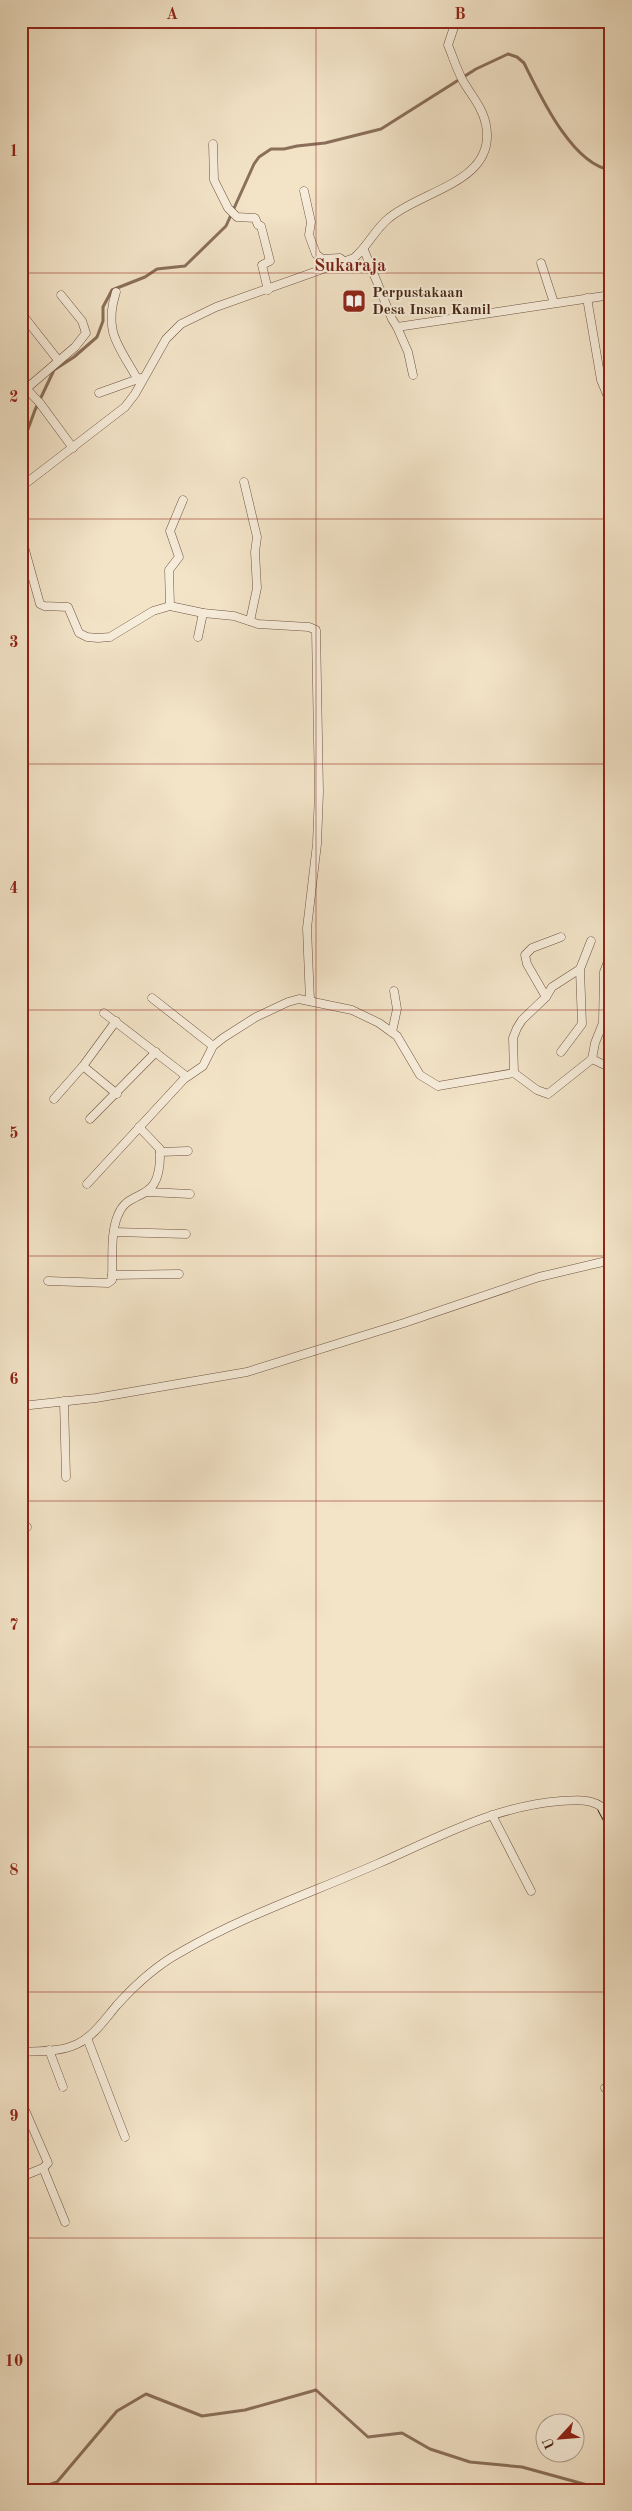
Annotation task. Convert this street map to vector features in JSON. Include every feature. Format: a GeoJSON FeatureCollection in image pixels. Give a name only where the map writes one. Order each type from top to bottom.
{"type":"FeatureCollection","features":[{"type":"Feature","properties":{"kind":"street"},"geometry":{"type":"LineString","coordinates":[[21,487],[125,406],[166,339],[181,324],[216,307],[346,262],[364,250],[378,228],[390,217],[456,180],[478,164],[483,158],[487,140],[485,118],[460,76],[448,45],[456,21]]}},
{"type":"Feature","properties":{"kind":"street"},"geometry":{"type":"LineString","coordinates":[[213,144],[214,180],[228,208],[237,217],[255,218],[258,225],[261,226],[270,261],[262,265],[268,290]]}},
{"type":"Feature","properties":{"kind":"street"},"geometry":{"type":"LineString","coordinates":[[304,191],[311,222],[308,234],[316,254],[322,259],[340,258],[346,262]]}},
{"type":"Feature","properties":{"kind":"street"},"geometry":{"type":"LineString","coordinates":[[364,250],[392,319],[408,352],[414,375]]}},
{"type":"Feature","properties":{"kind":"street"},"geometry":{"type":"LineString","coordinates":[[541,263],[554,303]]}},
{"type":"Feature","properties":{"kind":"street"},"geometry":{"type":"LineString","coordinates":[[116,292],[110,310],[113,337],[142,378]]}},
{"type":"Feature","properties":{"kind":"street"},"geometry":{"type":"LineString","coordinates":[[61,295],[82,321],[86,330],[82,339],[24,386],[73,448]]}},
{"type":"Feature","properties":{"kind":"street"},"geometry":{"type":"LineString","coordinates":[[397,327],[611,295]]}},
{"type":"Feature","properties":{"kind":"street"},"geometry":{"type":"LineString","coordinates":[[588,298],[601,380],[611,404]]}},
{"type":"Feature","properties":{"kind":"street"},"geometry":{"type":"LineString","coordinates":[[21,313],[58,360]]}},
{"type":"Feature","properties":{"kind":"street"},"geometry":{"type":"LineString","coordinates":[[99,393],[142,378]]}},
{"type":"Feature","properties":{"kind":"street"},"geometry":{"type":"LineString","coordinates":[[244,482],[257,537],[254,552],[258,588],[250,621]]}},
{"type":"Feature","properties":{"kind":"street"},"geometry":{"type":"LineString","coordinates":[[170,606],[169,570],[177,561],[179,554],[170,531],[183,500]]}},
{"type":"Feature","properties":{"kind":"street"},"geometry":{"type":"LineString","coordinates":[[21,536],[40,603],[44,606],[68,607],[77,630],[83,636],[110,637],[154,611],[170,606],[203,613],[228,614],[262,624],[308,627],[317,632],[319,792],[318,844],[307,928],[310,1001]]}},
{"type":"Feature","properties":{"kind":"street"},"geometry":{"type":"LineString","coordinates":[[198,637],[203,613]]}},
{"type":"Feature","properties":{"kind":"street"},"geometry":{"type":"LineString","coordinates":[[546,997],[527,964],[525,955],[532,948],[562,937]]}},
{"type":"Feature","properties":{"kind":"street"},"geometry":{"type":"LineString","coordinates":[[561,1052],[579,1029],[583,1017],[580,969],[591,941]]}},
{"type":"Feature","properties":{"kind":"street"},"geometry":{"type":"LineString","coordinates":[[87,1184],[186,1076],[204,1066],[213,1046],[235,1030],[288,1002],[299,999],[352,1010],[371,1018],[392,1032],[405,1047],[420,1075],[432,1084],[453,1085],[514,1073],[534,1088],[546,1094],[551,1093],[592,1059],[595,1043],[603,1023],[604,972],[611,954]]}},
{"type":"Feature","properties":{"kind":"street"},"geometry":{"type":"LineString","coordinates":[[514,1073],[513,1038],[522,1020],[546,997],[552,987],[580,969]]}},
{"type":"Feature","properties":{"kind":"street"},"geometry":{"type":"LineString","coordinates":[[392,1032],[397,1009],[394,992]]}},
{"type":"Feature","properties":{"kind":"street"},"geometry":{"type":"LineString","coordinates":[[152,998],[213,1046]]}},
{"type":"Feature","properties":{"kind":"street"},"geometry":{"type":"LineString","coordinates":[[104,1013],[186,1076]]}},
{"type":"Feature","properties":{"kind":"street"},"geometry":{"type":"LineString","coordinates":[[54,1099],[83,1066],[116,1021]]}},
{"type":"Feature","properties":{"kind":"street"},"geometry":{"type":"LineString","coordinates":[[90,1119],[117,1094],[156,1052]]}},
{"type":"Feature","properties":{"kind":"street"},"geometry":{"type":"LineString","coordinates":[[592,1059],[611,1068]]}},
{"type":"Feature","properties":{"kind":"street"},"geometry":{"type":"LineString","coordinates":[[83,1066],[117,1094]]}},
{"type":"Feature","properties":{"kind":"street"},"geometry":{"type":"LineString","coordinates":[[48,1281],[108,1283],[112,1280],[114,1232],[118,1214],[122,1207],[148,1192],[157,1180],[160,1152],[158,1145],[139,1127]]}},
{"type":"Feature","properties":{"kind":"street"},"geometry":{"type":"LineString","coordinates":[[160,1152],[188,1151]]}},
{"type":"Feature","properties":{"kind":"street"},"geometry":{"type":"LineString","coordinates":[[148,1192],[190,1194]]}},
{"type":"Feature","properties":{"kind":"street"},"geometry":{"type":"LineString","coordinates":[[114,1232],[186,1234]]}},
{"type":"Feature","properties":{"kind":"street"},"geometry":{"type":"LineString","coordinates":[[21,1406],[96,1398],[246,1372],[404,1323],[538,1276],[611,1260]]}},
{"type":"Feature","properties":{"kind":"street"},"geometry":{"type":"LineString","coordinates":[[112,1274],[179,1274]]}},
{"type":"Feature","properties":{"kind":"street"},"geometry":{"type":"LineString","coordinates":[[64,1401],[66,1477]]}},
{"type":"Feature","properties":{"kind":"street"},"geometry":{"type":"LineString","coordinates":[[21,2052],[49,2050],[76,2045],[87,2038],[142,1982],[179,1953],[269,1908],[376,1865],[457,1827],[492,1815],[538,1804],[567,1800],[592,1802],[607,1806],[611,1822]]}},
{"type":"Feature","properties":{"kind":"street"},"geometry":{"type":"LineString","coordinates":[[492,1815],[530,1891]]}},
{"type":"Feature","properties":{"kind":"street"},"geometry":{"type":"LineString","coordinates":[[87,2038],[125,2137]]}},
{"type":"Feature","properties":{"kind":"street"},"geometry":{"type":"LineString","coordinates":[[49,2050],[63,2087]]}},
{"type":"Feature","properties":{"kind":"street"},"geometry":{"type":"LineString","coordinates":[[21,2101],[47,2158],[47,2165],[43,2168],[21,2177]]}},
{"type":"Feature","properties":{"kind":"street"},"geometry":{"type":"LineString","coordinates":[[43,2168],[65,2222]]}},
{"type":"Feature","properties":{"kind":"waterway"},"geometry":{"type":"LineString","coordinates":[[21,448],[35,410],[54,370],[74,357],[97,337],[103,321],[103,307],[112,290],[145,277],[157,269],[185,266],[226,226],[254,164],[259,157],[271,149],[325,143],[381,129],[476,69],[508,54],[517,57],[524,63],[548,110],[559,127],[583,156],[597,165],[611,170]]}},
{"type":"Feature","properties":{"kind":"waterway"},"geometry":{"type":"LineString","coordinates":[[34,2490],[57,2482],[117,2411],[146,2394],[202,2416],[245,2410],[316,2390],[368,2437],[402,2433],[430,2449],[470,2462],[522,2467],[591,2486],[611,2488]]}},
{"type":"Feature","properties":{"kind":"place","name":"Perpustakaan Desa Insan Kamil"},"geometry":{"type":"Point","coordinates":[354,301]}},
{"type":"Feature","properties":{"kind":"district","name":"Sukaraja"},"geometry":{"type":"Point","coordinates":[350,265]}}]}
